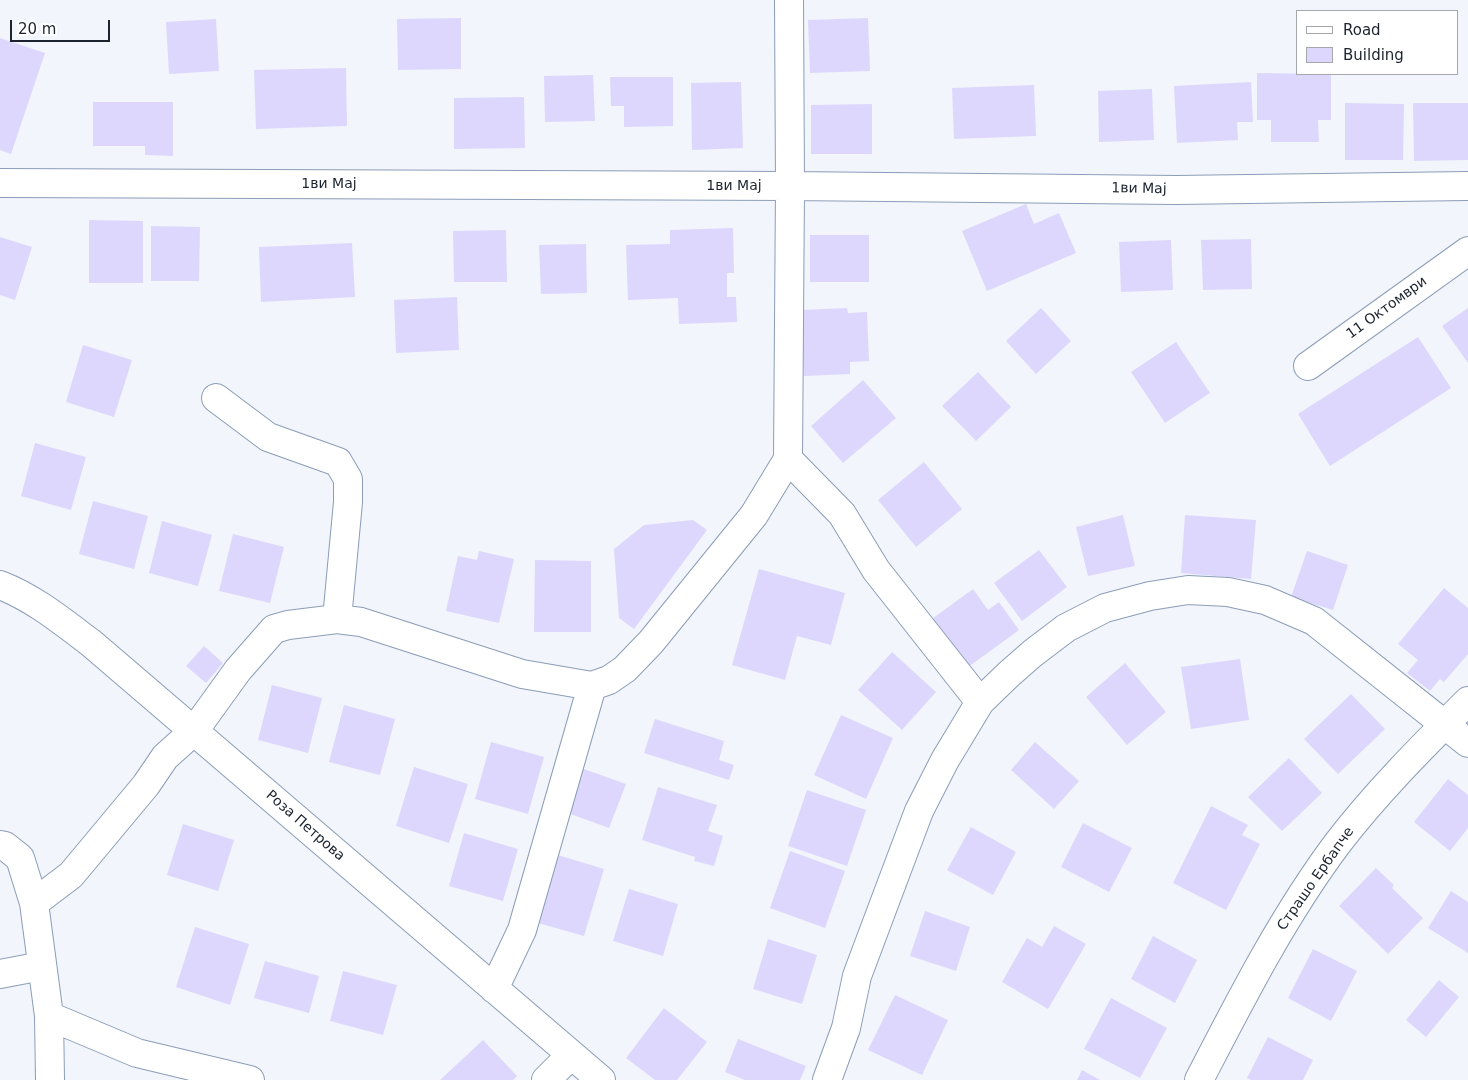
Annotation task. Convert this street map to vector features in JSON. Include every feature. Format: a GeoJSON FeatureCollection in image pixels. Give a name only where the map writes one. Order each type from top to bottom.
{"type":"FeatureCollection","features":[{"type":"Feature","properties":{"kind":"street"},"geometry":{"type":"LineString","coordinates":[[34,903],[72,875],[146,785],[165,757],[194,731],[238,670],[274,629],[295,624],[337,619],[361,622],[522,674],[592,686],[609,680],[625,669],[650,642],[754,516],[788,459],[790,186],[788,0]]}},
{"type":"Feature","properties":{"kind":"street","name":"1ви Мај"},"geometry":{"type":"LineString","coordinates":[[0,183],[790,186],[1176,190],[1468,186]]}},
{"type":"Feature","properties":{"kind":"street","name":"11 Октомври"},"geometry":{"type":"LineString","coordinates":[[1308,366],[1468,250]]}},
{"type":"Feature","properties":{"kind":"street"},"geometry":{"type":"LineString","coordinates":[[216,398],[268,437],[338,462],[348,479],[348,502],[337,619]]}},
{"type":"Feature","properties":{"kind":"street"},"geometry":{"type":"LineString","coordinates":[[788,459],[842,514],[876,570],[980,702]]}},
{"type":"Feature","properties":{"kind":"street","name":"Роза Петрова"},"geometry":{"type":"LineString","coordinates":[[0,585],[14,590],[91,643],[601,1080]]}},
{"type":"Feature","properties":{"kind":"street"},"geometry":{"type":"LineString","coordinates":[[827,1080],[846,1028],[857,976],[919,811],[945,760],[980,702],[1033,653],[1066,628],[1114,605],[1150,596],[1188,590],[1228,592],[1265,600],[1314,621],[1468,743]]}},
{"type":"Feature","properties":{"kind":"street"},"geometry":{"type":"LineString","coordinates":[[494,989],[522,930],[592,686]]}},
{"type":"Feature","properties":{"kind":"street","name":"Страшо Ербапче"},"geometry":{"type":"LineString","coordinates":[[1199,1080],[1263,958],[1299,899],[1338,844],[1385,788],[1468,701]]}},
{"type":"Feature","properties":{"kind":"street"},"geometry":{"type":"LineString","coordinates":[[0,845],[5,846],[20,858],[34,903],[49,1016],[50,1080]]}},
{"type":"Feature","properties":{"kind":"street"},"geometry":{"type":"LineString","coordinates":[[0,974],[42,966]]}},
{"type":"Feature","properties":{"kind":"street"},"geometry":{"type":"LineString","coordinates":[[49,1016],[137,1053],[250,1080]]}},
{"type":"Feature","properties":{"kind":"street"},"geometry":{"type":"LineString","coordinates":[[546,1080],[571,1055]]}},
{"type":"Feature","properties":{"kind":"building"},"geometry":{"type":"Polygon","coordinates":[[[461,18],[461,69],[398,70],[397,19],[461,18]]]}},
{"type":"Feature","properties":{"kind":"building"},"geometry":{"type":"Polygon","coordinates":[[[868,18],[870,71],[810,73],[808,20],[868,18]]]}},
{"type":"Feature","properties":{"kind":"building"},"geometry":{"type":"Polygon","coordinates":[[[216,19],[219,71],[169,74],[166,22],[216,19]]]}},
{"type":"Feature","properties":{"kind":"building"},"geometry":{"type":"Polygon","coordinates":[[[0,38],[45,53],[11,154],[0,150],[0,38]]]}},
{"type":"Feature","properties":{"kind":"building"},"geometry":{"type":"Polygon","coordinates":[[[346,68],[347,126],[256,129],[254,70],[346,68]]]}},
{"type":"Feature","properties":{"kind":"building"},"geometry":{"type":"Polygon","coordinates":[[[1257,73],[1331,75],[1331,120],[1318,120],[1319,142],[1271,142],[1271,120],[1257,120],[1257,73]]]}},
{"type":"Feature","properties":{"kind":"building"},"geometry":{"type":"Polygon","coordinates":[[[593,75],[595,121],[545,122],[544,76],[593,75]]]}},
{"type":"Feature","properties":{"kind":"building"},"geometry":{"type":"Polygon","coordinates":[[[610,77],[673,77],[673,126],[624,127],[624,106],[611,106],[610,77]]]}},
{"type":"Feature","properties":{"kind":"building"},"geometry":{"type":"Polygon","coordinates":[[[741,82],[743,148],[692,150],[691,83],[741,82]]]}},
{"type":"Feature","properties":{"kind":"building"},"geometry":{"type":"Polygon","coordinates":[[[1251,82],[1253,122],[1237,122],[1238,140],[1177,143],[1174,86],[1251,82]]]}},
{"type":"Feature","properties":{"kind":"building"},"geometry":{"type":"Polygon","coordinates":[[[1034,85],[1036,136],[954,139],[952,88],[1034,85]]]}},
{"type":"Feature","properties":{"kind":"building"},"geometry":{"type":"Polygon","coordinates":[[[1152,89],[1154,140],[1099,142],[1098,91],[1152,89]]]}},
{"type":"Feature","properties":{"kind":"building"},"geometry":{"type":"Polygon","coordinates":[[[524,97],[525,148],[454,149],[454,98],[524,97]]]}},
{"type":"Feature","properties":{"kind":"building"},"geometry":{"type":"Polygon","coordinates":[[[93,102],[173,102],[173,156],[145,155],[145,146],[93,146],[93,102]]]}},
{"type":"Feature","properties":{"kind":"building"},"geometry":{"type":"Polygon","coordinates":[[[1345,103],[1404,104],[1403,160],[1345,160],[1345,103]]]}},
{"type":"Feature","properties":{"kind":"building"},"geometry":{"type":"Polygon","coordinates":[[[1413,103],[1468,103],[1468,160],[1414,161],[1413,103]]]}},
{"type":"Feature","properties":{"kind":"building"},"geometry":{"type":"Polygon","coordinates":[[[872,104],[872,154],[811,154],[811,105],[872,104]]]}},
{"type":"Feature","properties":{"kind":"building"},"geometry":{"type":"Polygon","coordinates":[[[1026,204],[1034,224],[1059,213],[1076,253],[987,291],[962,231],[1026,204]]]}},
{"type":"Feature","properties":{"kind":"building"},"geometry":{"type":"Polygon","coordinates":[[[89,220],[143,221],[143,283],[89,283],[89,220]]]}},
{"type":"Feature","properties":{"kind":"building"},"geometry":{"type":"Polygon","coordinates":[[[151,226],[200,227],[199,281],[151,281],[151,226]]]}},
{"type":"Feature","properties":{"kind":"building"},"geometry":{"type":"Polygon","coordinates":[[[733,228],[734,273],[727,273],[727,297],[736,297],[737,322],[679,324],[678,298],[628,300],[626,245],[670,244],[670,230],[733,228]]]}},
{"type":"Feature","properties":{"kind":"building"},"geometry":{"type":"Polygon","coordinates":[[[506,230],[507,282],[454,282],[453,231],[506,230]]]}},
{"type":"Feature","properties":{"kind":"building"},"geometry":{"type":"Polygon","coordinates":[[[810,235],[869,235],[869,282],[810,282],[810,235]]]}},
{"type":"Feature","properties":{"kind":"building"},"geometry":{"type":"Polygon","coordinates":[[[0,237],[32,247],[15,300],[0,295],[0,237]]]}},
{"type":"Feature","properties":{"kind":"building"},"geometry":{"type":"Polygon","coordinates":[[[1251,239],[1252,289],[1203,290],[1201,240],[1251,239]]]}},
{"type":"Feature","properties":{"kind":"building"},"geometry":{"type":"Polygon","coordinates":[[[1171,240],[1173,290],[1121,292],[1119,242],[1171,240]]]}},
{"type":"Feature","properties":{"kind":"building"},"geometry":{"type":"Polygon","coordinates":[[[352,243],[355,297],[261,302],[259,247],[352,243]]]}},
{"type":"Feature","properties":{"kind":"building"},"geometry":{"type":"Polygon","coordinates":[[[586,244],[587,293],[541,294],[539,245],[586,244]]]}},
{"type":"Feature","properties":{"kind":"building"},"geometry":{"type":"Polygon","coordinates":[[[457,297],[459,350],[396,353],[394,300],[457,297]]]}},
{"type":"Feature","properties":{"kind":"building"},"geometry":{"type":"Polygon","coordinates":[[[847,308],[848,313],[867,312],[869,361],[850,362],[850,374],[804,376],[801,310],[847,308]]]}},
{"type":"Feature","properties":{"kind":"building"},"geometry":{"type":"Polygon","coordinates":[[[1041,308],[1071,341],[1036,374],[1006,341],[1041,308]]]}},
{"type":"Feature","properties":{"kind":"building"},"geometry":{"type":"Polygon","coordinates":[[[1468,308],[1468,363],[1442,326],[1468,308]]]}},
{"type":"Feature","properties":{"kind":"building"},"geometry":{"type":"Polygon","coordinates":[[[1418,337],[1451,388],[1330,466],[1298,414],[1418,337]]]}},
{"type":"Feature","properties":{"kind":"building"},"geometry":{"type":"Polygon","coordinates":[[[1176,342],[1210,393],[1165,423],[1131,372],[1176,342]]]}},
{"type":"Feature","properties":{"kind":"building"},"geometry":{"type":"Polygon","coordinates":[[[83,345],[132,360],[114,417],[66,402],[83,345]]]}},
{"type":"Feature","properties":{"kind":"building"},"geometry":{"type":"Polygon","coordinates":[[[978,372],[1011,407],[976,441],[942,406],[978,372]]]}},
{"type":"Feature","properties":{"kind":"building"},"geometry":{"type":"Polygon","coordinates":[[[863,380],[896,418],[843,463],[811,426],[863,380]]]}},
{"type":"Feature","properties":{"kind":"building"},"geometry":{"type":"Polygon","coordinates":[[[35,443],[86,457],[71,510],[21,496],[35,443]]]}},
{"type":"Feature","properties":{"kind":"building"},"geometry":{"type":"Polygon","coordinates":[[[924,462],[962,509],[916,547],[878,500],[924,462]]]}},
{"type":"Feature","properties":{"kind":"building"},"geometry":{"type":"Polygon","coordinates":[[[93,501],[148,516],[134,569],[79,554],[93,501]]]}},
{"type":"Feature","properties":{"kind":"building"},"geometry":{"type":"Polygon","coordinates":[[[1123,515],[1135,566],[1088,576],[1076,527],[1123,515]]]}},
{"type":"Feature","properties":{"kind":"building"},"geometry":{"type":"Polygon","coordinates":[[[1185,515],[1256,520],[1251,579],[1181,573],[1185,515]]]}},
{"type":"Feature","properties":{"kind":"building"},"geometry":{"type":"Polygon","coordinates":[[[693,520],[707,530],[634,629],[619,618],[614,549],[644,525],[693,520]]]}},
{"type":"Feature","properties":{"kind":"building"},"geometry":{"type":"Polygon","coordinates":[[[162,521],[212,535],[198,586],[149,573],[162,521]]]}},
{"type":"Feature","properties":{"kind":"building"},"geometry":{"type":"Polygon","coordinates":[[[233,534],[284,547],[270,603],[219,591],[233,534]]]}},
{"type":"Feature","properties":{"kind":"building"},"geometry":{"type":"Polygon","coordinates":[[[1039,550],[1067,587],[1022,621],[994,583],[1039,550]]]}},
{"type":"Feature","properties":{"kind":"building"},"geometry":{"type":"Polygon","coordinates":[[[479,551],[514,559],[499,623],[446,611],[458,556],[477,560],[479,551]]]}},
{"type":"Feature","properties":{"kind":"building"},"geometry":{"type":"Polygon","coordinates":[[[1307,551],[1348,565],[1333,610],[1291,597],[1307,551]]]}},
{"type":"Feature","properties":{"kind":"building"},"geometry":{"type":"Polygon","coordinates":[[[535,560],[591,561],[591,632],[534,632],[535,560]]]}},
{"type":"Feature","properties":{"kind":"building"},"geometry":{"type":"Polygon","coordinates":[[[759,569],[845,593],[831,645],[797,636],[785,680],[732,665],[759,569]]]}},
{"type":"Feature","properties":{"kind":"building"},"geometry":{"type":"Polygon","coordinates":[[[1444,588],[1468,608],[1468,654],[1444,682],[1440,679],[1430,691],[1407,673],[1418,660],[1398,644],[1444,588]]]}},
{"type":"Feature","properties":{"kind":"building"},"geometry":{"type":"Polygon","coordinates":[[[973,589],[988,610],[999,602],[1019,630],[960,673],[925,624],[973,589]]]}},
{"type":"Feature","properties":{"kind":"building"},"geometry":{"type":"Polygon","coordinates":[[[204,646],[223,663],[206,683],[186,666],[204,646]]]}},
{"type":"Feature","properties":{"kind":"building"},"geometry":{"type":"Polygon","coordinates":[[[892,652],[936,692],[902,730],[858,690],[892,652]]]}},
{"type":"Feature","properties":{"kind":"building"},"geometry":{"type":"Polygon","coordinates":[[[1240,659],[1249,720],[1191,729],[1181,667],[1240,659]]]}},
{"type":"Feature","properties":{"kind":"building"},"geometry":{"type":"Polygon","coordinates":[[[1125,663],[1166,712],[1127,745],[1086,697],[1125,663]]]}},
{"type":"Feature","properties":{"kind":"building"},"geometry":{"type":"Polygon","coordinates":[[[272,685],[322,698],[308,753],[258,740],[272,685]]]}},
{"type":"Feature","properties":{"kind":"building"},"geometry":{"type":"Polygon","coordinates":[[[1351,694],[1385,729],[1338,774],[1304,739],[1351,694]]]}},
{"type":"Feature","properties":{"kind":"building"},"geometry":{"type":"Polygon","coordinates":[[[344,705],[395,719],[380,775],[329,762],[344,705]]]}},
{"type":"Feature","properties":{"kind":"building"},"geometry":{"type":"Polygon","coordinates":[[[841,715],[893,738],[866,799],[814,775],[841,715]]]}},
{"type":"Feature","properties":{"kind":"building"},"geometry":{"type":"Polygon","coordinates":[[[655,719],[724,741],[719,760],[734,765],[729,780],[644,753],[655,719]]]}},
{"type":"Feature","properties":{"kind":"building"},"geometry":{"type":"Polygon","coordinates":[[[491,742],[544,757],[528,814],[475,799],[491,742]]]}},
{"type":"Feature","properties":{"kind":"building"},"geometry":{"type":"Polygon","coordinates":[[[1035,742],[1079,781],[1054,809],[1011,770],[1035,742]]]}},
{"type":"Feature","properties":{"kind":"building"},"geometry":{"type":"Polygon","coordinates":[[[1289,758],[1322,793],[1282,831],[1248,797],[1289,758]]]}},
{"type":"Feature","properties":{"kind":"building"},"geometry":{"type":"Polygon","coordinates":[[[414,767],[468,784],[449,843],[396,826],[414,767]]]}},
{"type":"Feature","properties":{"kind":"building"},"geometry":{"type":"Polygon","coordinates":[[[581,768],[626,784],[609,828],[565,812],[581,768]]]}},
{"type":"Feature","properties":{"kind":"building"},"geometry":{"type":"Polygon","coordinates":[[[1448,779],[1468,795],[1468,828],[1450,851],[1414,822],[1448,779]]]}},
{"type":"Feature","properties":{"kind":"building"},"geometry":{"type":"Polygon","coordinates":[[[658,787],[717,805],[708,831],[723,836],[714,866],[694,861],[695,857],[642,840],[658,787]]]}},
{"type":"Feature","properties":{"kind":"building"},"geometry":{"type":"Polygon","coordinates":[[[807,790],[866,810],[847,866],[788,846],[807,790]]]}},
{"type":"Feature","properties":{"kind":"building"},"geometry":{"type":"Polygon","coordinates":[[[1211,806],[1248,825],[1242,835],[1260,844],[1226,910],[1173,883],[1211,806]]]}},
{"type":"Feature","properties":{"kind":"building"},"geometry":{"type":"Polygon","coordinates":[[[1083,823],[1132,848],[1109,892],[1061,867],[1083,823]]]}},
{"type":"Feature","properties":{"kind":"building"},"geometry":{"type":"Polygon","coordinates":[[[183,824],[234,840],[218,891],[167,875],[183,824]]]}},
{"type":"Feature","properties":{"kind":"building"},"geometry":{"type":"Polygon","coordinates":[[[971,827],[1016,852],[993,895],[947,870],[971,827]]]}},
{"type":"Feature","properties":{"kind":"building"},"geometry":{"type":"Polygon","coordinates":[[[464,833],[518,849],[503,901],[449,886],[464,833]]]}},
{"type":"Feature","properties":{"kind":"building"},"geometry":{"type":"Polygon","coordinates":[[[790,851],[845,871],[825,928],[770,908],[790,851]]]}},
{"type":"Feature","properties":{"kind":"building"},"geometry":{"type":"Polygon","coordinates":[[[558,855],[604,869],[584,936],[538,923],[558,855]]]}},
{"type":"Feature","properties":{"kind":"building"},"geometry":{"type":"Polygon","coordinates":[[[1376,868],[1394,885],[1392,888],[1423,918],[1388,954],[1339,906],[1376,868]]]}},
{"type":"Feature","properties":{"kind":"building"},"geometry":{"type":"Polygon","coordinates":[[[629,889],[678,904],[663,956],[613,941],[629,889]]]}},
{"type":"Feature","properties":{"kind":"building"},"geometry":{"type":"Polygon","coordinates":[[[1451,891],[1468,902],[1468,953],[1428,928],[1451,891]]]}},
{"type":"Feature","properties":{"kind":"building"},"geometry":{"type":"Polygon","coordinates":[[[925,911],[970,927],[956,971],[910,956],[925,911]]]}},
{"type":"Feature","properties":{"kind":"building"},"geometry":{"type":"Polygon","coordinates":[[[1054,926],[1086,944],[1048,1009],[1002,982],[1027,938],[1042,947],[1054,926]]]}},
{"type":"Feature","properties":{"kind":"building"},"geometry":{"type":"Polygon","coordinates":[[[195,927],[249,944],[230,1005],[176,987],[195,927]]]}},
{"type":"Feature","properties":{"kind":"building"},"geometry":{"type":"Polygon","coordinates":[[[1153,936],[1197,960],[1175,1003],[1131,979],[1153,936]]]}},
{"type":"Feature","properties":{"kind":"building"},"geometry":{"type":"Polygon","coordinates":[[[768,939],[817,955],[802,1004],[753,989],[768,939]]]}},
{"type":"Feature","properties":{"kind":"building"},"geometry":{"type":"Polygon","coordinates":[[[1313,949],[1357,971],[1331,1021],[1288,998],[1313,949]]]}},
{"type":"Feature","properties":{"kind":"building"},"geometry":{"type":"Polygon","coordinates":[[[265,961],[319,976],[309,1013],[254,998],[265,961]]]}},
{"type":"Feature","properties":{"kind":"building"},"geometry":{"type":"Polygon","coordinates":[[[343,971],[397,985],[383,1035],[330,1021],[343,971]]]}},
{"type":"Feature","properties":{"kind":"building"},"geometry":{"type":"Polygon","coordinates":[[[1439,980],[1459,997],[1426,1037],[1406,1020],[1439,980]]]}},
{"type":"Feature","properties":{"kind":"building"},"geometry":{"type":"Polygon","coordinates":[[[895,995],[948,1020],[922,1075],[868,1050],[895,995]]]}},
{"type":"Feature","properties":{"kind":"building"},"geometry":{"type":"Polygon","coordinates":[[[1111,998],[1167,1028],[1140,1078],[1084,1049],[1111,998]]]}},
{"type":"Feature","properties":{"kind":"building"},"geometry":{"type":"Polygon","coordinates":[[[664,1008],[707,1042],[677,1080],[655,1080],[626,1058],[664,1008]]]}},
{"type":"Feature","properties":{"kind":"building"},"geometry":{"type":"Polygon","coordinates":[[[1268,1037],[1313,1060],[1303,1080],[1251,1080],[1247,1078],[1268,1037]]]}},
{"type":"Feature","properties":{"kind":"building"},"geometry":{"type":"Polygon","coordinates":[[[738,1039],[806,1066],[800,1080],[745,1080],[725,1072],[738,1039]]]}},
{"type":"Feature","properties":{"kind":"building"},"geometry":{"type":"Polygon","coordinates":[[[483,1040],[517,1076],[513,1080],[440,1080],[483,1040]]]}},
{"type":"Feature","properties":{"kind":"building"},"geometry":{"type":"Polygon","coordinates":[[[1082,1070],[1100,1080],[1077,1080],[1082,1070]]]}}]}
